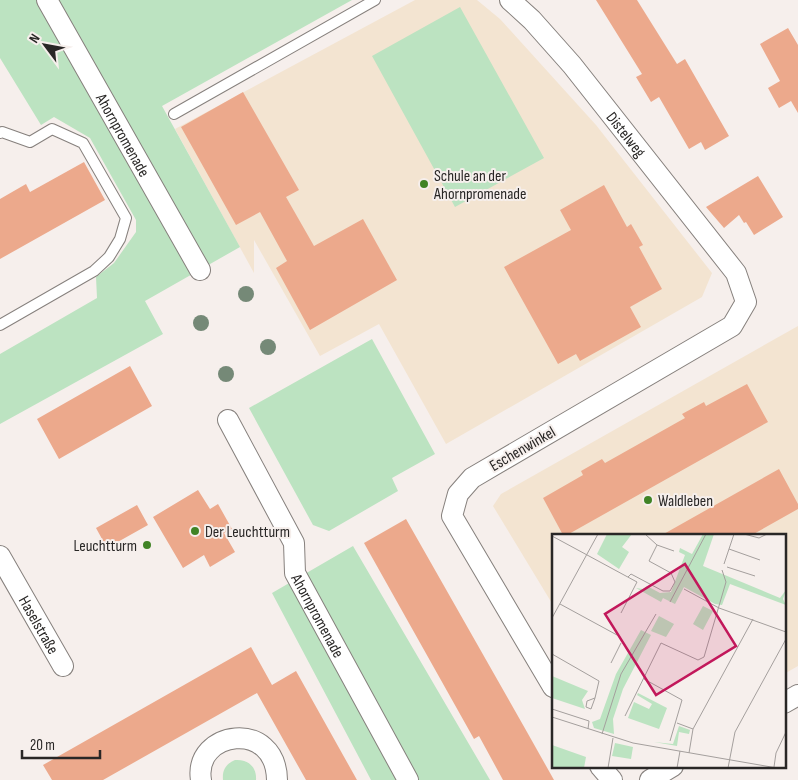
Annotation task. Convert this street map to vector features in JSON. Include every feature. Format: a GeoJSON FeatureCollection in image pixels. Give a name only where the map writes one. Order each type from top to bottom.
{"type":"FeatureCollection","features":[{"type":"Feature","properties":{"kind":"street","name":"Ahornpromenade"},"geometry":{"type":"LineString","coordinates":[[46,0],[200,270]]}},
{"type":"Feature","properties":{"kind":"street","name":"Distelweg"},"geometry":{"type":"LineString","coordinates":[[510,0],[532,20],[572,65],[736,273]]}},
{"type":"Feature","properties":{"kind":"street","name":"Eschenwinkel"},"geometry":{"type":"LineString","coordinates":[[552,685],[452,516],[458,494],[472,478],[732,326],[746,302],[736,273]]}},
{"type":"Feature","properties":{"kind":"street","name":"Ahornpromenade"},"geometry":{"type":"LineString","coordinates":[[228,420],[294,543],[294,573],[408,780]]}},
{"type":"Feature","properties":{"kind":"street","name":"Haselstraße"},"geometry":{"type":"LineString","coordinates":[[0,556],[63,666]]}},
{"type":"Feature","properties":{"kind":"street"},"geometry":{"type":"LineString","coordinates":[[786,702],[798,695]]}},
{"type":"Feature","properties":{"kind":"street"},"geometry":{"type":"LineString","coordinates":[[201,780],[202,764],[208,753],[217,744],[228,739],[241,737],[253,740],[264,747],[272,757],[277,769],[277,780]]}},
{"type":"Feature","properties":{"kind":"street"},"geometry":{"type":"LineString","coordinates":[[602,768],[612,780]]}},
{"type":"Feature","properties":{"kind":"street"},"geometry":{"type":"LineString","coordinates":[[650,780],[671,768]]}},
{"type":"Feature","properties":{"kind":"lane"},"geometry":{"type":"LineString","coordinates":[[174,114],[375,0]]}},
{"type":"Feature","properties":{"kind":"lane"},"geometry":{"type":"LineString","coordinates":[[0,133],[2,132],[30,142],[52,129],[83,143],[126,218],[120,239],[109,257],[94,271],[0,325]]}},
{"type":"Feature","properties":{"kind":"shaded area","name":"Schule an der Ahornpromenade"},"geometry":{"type":"Polygon","coordinates":[[[415,0],[477,0],[500,19],[596,125],[712,273],[702,297],[446,444],[379,324],[320,356],[254,240],[254,273],[175,129],[415,0]]]}},
{"type":"Feature","properties":{"kind":"shaded area","name":"Waldleben"},"geometry":{"type":"Polygon","coordinates":[[[798,326],[798,666],[786,673],[786,534],[552,534],[552,603],[493,506],[501,494],[798,326]]]}},
{"type":"Feature","properties":{"kind":"green space"},"geometry":{"type":"Polygon","coordinates":[[[0,0],[352,0],[162,106],[240,247],[145,301],[163,334],[0,424],[0,354],[97,298],[96,277],[114,263],[136,232],[136,220],[90,138],[54,117],[41,125],[0,58],[0,0]]]}},
{"type":"Feature","properties":{"kind":"green space"},"geometry":{"type":"Polygon","coordinates":[[[460,7],[544,158],[455,207],[372,56],[460,7]]]}},
{"type":"Feature","properties":{"kind":"green space"},"geometry":{"type":"Polygon","coordinates":[[[372,339],[435,454],[392,478],[398,491],[329,531],[313,525],[249,408],[372,339]]]}},
{"type":"Feature","properties":{"kind":"green space"},"geometry":{"type":"Polygon","coordinates":[[[353,546],[490,780],[371,780],[272,593],[353,546]]]}},
{"type":"Feature","properties":{"kind":"green space"},"geometry":{"type":"Polygon","coordinates":[[[235,760],[248,762],[255,771],[256,780],[223,780],[225,768],[235,760]]]}},
{"type":"Feature","properties":{"kind":"building"},"geometry":{"type":"Polygon","coordinates":[[[596,0],[637,0],[677,64],[685,59],[729,136],[705,150],[701,142],[689,149],[659,97],[651,102],[636,77],[642,74],[596,0]]]}},
{"type":"Feature","properties":{"kind":"building"},"geometry":{"type":"Polygon","coordinates":[[[788,28],[798,45],[798,113],[791,101],[779,108],[768,88],[780,81],[760,44],[788,28]]]}},
{"type":"Feature","properties":{"kind":"building"},"geometry":{"type":"Polygon","coordinates":[[[243,92],[299,190],[286,197],[314,246],[363,219],[397,280],[310,330],[276,268],[287,261],[260,212],[236,225],[181,127],[243,92]]]}},
{"type":"Feature","properties":{"kind":"building"},"geometry":{"type":"Polygon","coordinates":[[[84,162],[105,200],[0,259],[0,199],[26,184],[30,192],[84,162]]]}},
{"type":"Feature","properties":{"kind":"building"},"geometry":{"type":"Polygon","coordinates":[[[758,176],[783,217],[754,235],[739,215],[724,228],[706,207],[758,176]]]}},
{"type":"Feature","properties":{"kind":"building"},"geometry":{"type":"Polygon","coordinates":[[[604,185],[627,227],[631,224],[643,245],[639,247],[662,289],[630,307],[641,327],[580,361],[576,354],[558,364],[504,267],[571,230],[560,210],[604,185]]]}},
{"type":"Feature","properties":{"kind":"building"},"geometry":{"type":"Polygon","coordinates":[[[130,366],[152,406],[59,459],[37,419],[130,366]]]}},
{"type":"Feature","properties":{"kind":"building","name":"Waldleben"},"geometry":{"type":"Polygon","coordinates":[[[747,384],[768,422],[569,534],[562,534],[543,498],[583,475],[581,471],[602,459],[605,463],[685,418],[682,414],[704,402],[706,406],[747,384]]]}},
{"type":"Feature","properties":{"kind":"building"},"geometry":{"type":"Polygon","coordinates":[[[779,469],[798,504],[798,509],[754,534],[664,534],[779,469]]]}},
{"type":"Feature","properties":{"kind":"building","name":"Der Leuchtturm"},"geometry":{"type":"Polygon","coordinates":[[[198,490],[210,509],[218,504],[232,529],[224,533],[235,552],[210,567],[204,555],[183,568],[153,517],[198,490]]]}},
{"type":"Feature","properties":{"kind":"building"},"geometry":{"type":"Polygon","coordinates":[[[137,505],[148,525],[107,548],[96,528],[137,505]]]}},
{"type":"Feature","properties":{"kind":"building"},"geometry":{"type":"Polygon","coordinates":[[[406,519],[554,780],[503,780],[479,736],[474,739],[364,543],[406,519]]]}},
{"type":"Feature","properties":{"kind":"building"},"geometry":{"type":"Polygon","coordinates":[[[251,647],[272,685],[296,671],[357,780],[306,780],[257,693],[103,780],[52,780],[43,765],[251,647]]]}},
{"type":"Feature","properties":{"kind":"place","name":"Schule an der Ahornpromenade"},"geometry":{"type":"Point","coordinates":[424,184]}},
{"type":"Feature","properties":{"kind":"place","name":"Waldleben"},"geometry":{"type":"Point","coordinates":[648,500]}},
{"type":"Feature","properties":{"kind":"place","name":"Der Leuchtturm"},"geometry":{"type":"Point","coordinates":[195,531]}},
{"type":"Feature","properties":{"kind":"place","name":"Leuchtturm"},"geometry":{"type":"Point","coordinates":[147,545]}}]}
